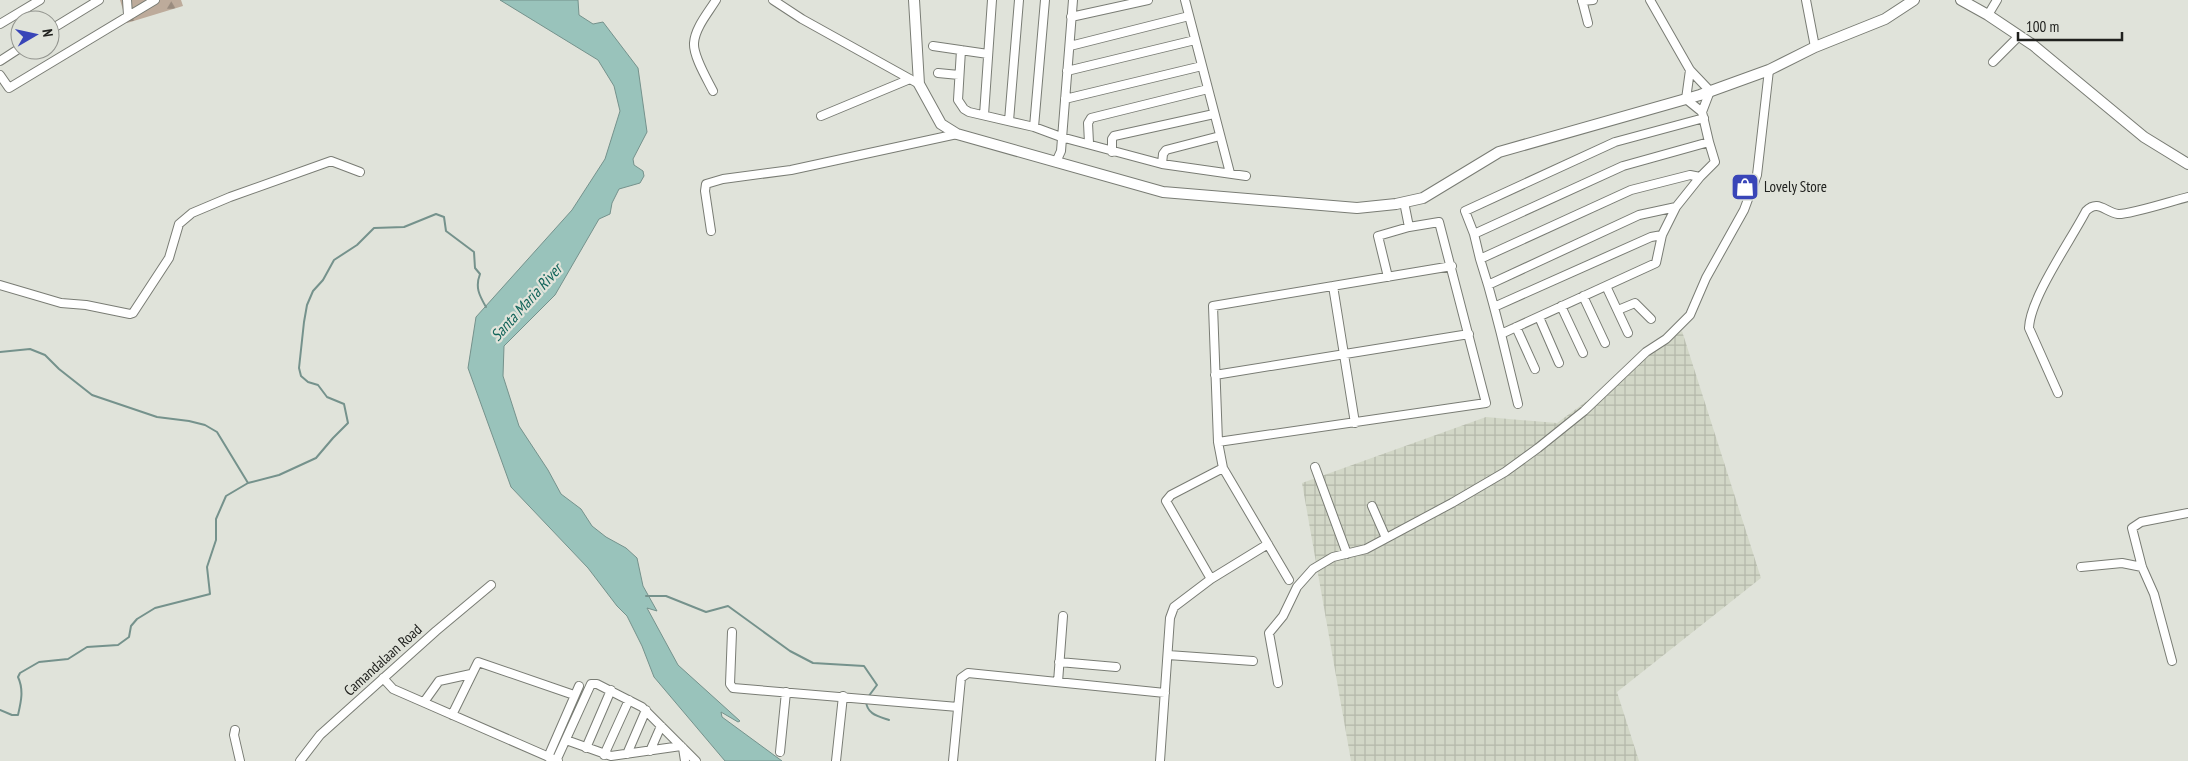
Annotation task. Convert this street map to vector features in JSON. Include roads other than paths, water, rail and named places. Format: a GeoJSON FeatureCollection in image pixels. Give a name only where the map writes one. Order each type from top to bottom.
{"type":"FeatureCollection","features":[{"type":"Feature","properties":{"kind":"street"},"geometry":{"type":"LineString","coordinates":[[0,24],[40,0]]}},
{"type":"Feature","properties":{"kind":"street"},"geometry":{"type":"LineString","coordinates":[[60,24],[99,0]]}},
{"type":"Feature","properties":{"kind":"street"},"geometry":{"type":"LineString","coordinates":[[127,0],[128,15]]}},
{"type":"Feature","properties":{"kind":"street"},"geometry":{"type":"LineString","coordinates":[[0,76],[9,88],[155,0]]}},
{"type":"Feature","properties":{"kind":"street"},"geometry":{"type":"LineString","coordinates":[[713,91],[694,46],[698,31],[716,0]]}},
{"type":"Feature","properties":{"kind":"street"},"geometry":{"type":"LineString","coordinates":[[773,0],[802,19],[915,81],[941,124],[957,134],[1164,192],[1357,208],[1422,198],[1499,152],[1686,99],[1769,70],[1815,47],[1885,19],[1914,0]]}},
{"type":"Feature","properties":{"kind":"street"},"geometry":{"type":"LineString","coordinates":[[914,0],[915,81]]}},
{"type":"Feature","properties":{"kind":"street"},"geometry":{"type":"LineString","coordinates":[[984,115],[992,0]]}},
{"type":"Feature","properties":{"kind":"street"},"geometry":{"type":"LineString","coordinates":[[1009,120],[1019,0]]}},
{"type":"Feature","properties":{"kind":"street"},"geometry":{"type":"LineString","coordinates":[[1034,127],[1045,0]]}},
{"type":"Feature","properties":{"kind":"street"},"geometry":{"type":"LineString","coordinates":[[1056,162],[1061,151],[1073,0]]}},
{"type":"Feature","properties":{"kind":"street"},"geometry":{"type":"LineString","coordinates":[[1071,18],[1148,0]]}},
{"type":"Feature","properties":{"kind":"street"},"geometry":{"type":"LineString","coordinates":[[1185,0],[1230,173]]}},
{"type":"Feature","properties":{"kind":"street"},"geometry":{"type":"LineString","coordinates":[[1588,23],[1582,0],[1592,0]]}},
{"type":"Feature","properties":{"kind":"street"},"geometry":{"type":"LineString","coordinates":[[1650,0],[1690,70],[1710,91]]}},
{"type":"Feature","properties":{"kind":"street"},"geometry":{"type":"LineString","coordinates":[[1806,0],[1815,47]]}},
{"type":"Feature","properties":{"kind":"street"},"geometry":{"type":"LineString","coordinates":[[1961,0],[1988,15],[2033,45],[2144,137],[2188,164]]}},
{"type":"Feature","properties":{"kind":"street"},"geometry":{"type":"LineString","coordinates":[[1988,15],[1997,0]]}},
{"type":"Feature","properties":{"kind":"street"},"geometry":{"type":"LineString","coordinates":[[1070,46],[1189,16]]}},
{"type":"Feature","properties":{"kind":"street"},"geometry":{"type":"LineString","coordinates":[[1993,62],[2019,36]]}},
{"type":"Feature","properties":{"kind":"street"},"geometry":{"type":"LineString","coordinates":[[1067,71],[1195,40]]}},
{"type":"Feature","properties":{"kind":"street"},"geometry":{"type":"LineString","coordinates":[[933,46],[988,54]]}},
{"type":"Feature","properties":{"kind":"street"},"geometry":{"type":"LineString","coordinates":[[961,50],[958,100],[960,105],[968,112],[1009,120],[1034,127],[1061,138],[1089,143],[1112,152],[1162,164],[1246,176]]}},
{"type":"Feature","properties":{"kind":"street"},"geometry":{"type":"LineString","coordinates":[[1066,100],[1202,66]]}},
{"type":"Feature","properties":{"kind":"street"},"geometry":{"type":"LineString","coordinates":[[1686,99],[1690,70]]}},
{"type":"Feature","properties":{"kind":"street"},"geometry":{"type":"LineString","coordinates":[[1278,683],[1269,633],[1283,616],[1296,587],[1305,576],[1333,558],[1366,549],[1460,499],[1505,472],[1584,411],[1646,352],[1666,339],[1690,315],[1706,278],[1744,210],[1757,176],[1769,70]]}},
{"type":"Feature","properties":{"kind":"street"},"geometry":{"type":"LineString","coordinates":[[938,73],[960,74]]}},
{"type":"Feature","properties":{"kind":"street"},"geometry":{"type":"LineString","coordinates":[[821,116],[915,81]]}},
{"type":"Feature","properties":{"kind":"street"},"geometry":{"type":"LineString","coordinates":[[1089,143],[1088,123],[1092,118],[1208,89]]}},
{"type":"Feature","properties":{"kind":"street"},"geometry":{"type":"LineString","coordinates":[[1500,334],[1656,263],[1662,235],[1676,207],[1700,177],[1715,162],[1703,115],[1710,91]]}},
{"type":"Feature","properties":{"kind":"street"},"geometry":{"type":"LineString","coordinates":[[1686,99],[1703,115]]}},
{"type":"Feature","properties":{"kind":"street"},"geometry":{"type":"LineString","coordinates":[[1112,152],[1112,139],[1114,136],[1214,114]]}},
{"type":"Feature","properties":{"kind":"street"},"geometry":{"type":"LineString","coordinates":[[1518,404],[1488,285],[1474,234],[1465,210],[1615,142],[1703,115]]}},
{"type":"Feature","properties":{"kind":"street"},"geometry":{"type":"LineString","coordinates":[[711,230],[705,191],[706,184],[723,179],[791,170],[957,134]]}},
{"type":"Feature","properties":{"kind":"street"},"geometry":{"type":"LineString","coordinates":[[1162,164],[1163,154],[1166,150],[1220,136]]}},
{"type":"Feature","properties":{"kind":"street"},"geometry":{"type":"LineString","coordinates":[[1474,234],[1623,166],[1710,142]]}},
{"type":"Feature","properties":{"kind":"street"},"geometry":{"type":"LineString","coordinates":[[0,285],[61,303],[86,305],[130,314],[133,313],[170,258],[179,224],[192,213],[230,197],[330,162],[360,172]]}},
{"type":"Feature","properties":{"kind":"street"},"geometry":{"type":"LineString","coordinates":[[1480,259],[1631,190],[1690,176],[1700,177]]}},
{"type":"Feature","properties":{"kind":"street"},"geometry":{"type":"LineString","coordinates":[[2058,393],[2029,328],[2030,319],[2050,274],[2086,211],[2090,207],[2097,205],[2119,214],[2188,197]]}},
{"type":"Feature","properties":{"kind":"street"},"geometry":{"type":"LineString","coordinates":[[1404,202],[1409,227]]}},
{"type":"Feature","properties":{"kind":"street"},"geometry":{"type":"LineString","coordinates":[[1488,285],[1639,214],[1676,207]]}},
{"type":"Feature","properties":{"kind":"street"},"geometry":{"type":"LineString","coordinates":[[1218,442],[1486,403],[1452,266],[1439,222],[1409,227],[1378,236],[1388,277]]}},
{"type":"Feature","properties":{"kind":"street"},"geometry":{"type":"LineString","coordinates":[[1494,308],[1651,237],[1662,235]]}},
{"type":"Feature","properties":{"kind":"street"},"geometry":{"type":"LineString","coordinates":[[1289,580],[1222,468],[1218,442],[1213,306],[1452,266]]}},
{"type":"Feature","properties":{"kind":"street"},"geometry":{"type":"LineString","coordinates":[[1333,286],[1356,423]]}},
{"type":"Feature","properties":{"kind":"street"},"geometry":{"type":"LineString","coordinates":[[1606,286],[1628,333]]}},
{"type":"Feature","properties":{"kind":"street"},"geometry":{"type":"LineString","coordinates":[[1583,296],[1605,343]]}},
{"type":"Feature","properties":{"kind":"street"},"geometry":{"type":"LineString","coordinates":[[1618,310],[1635,303],[1651,319]]}},
{"type":"Feature","properties":{"kind":"street"},"geometry":{"type":"LineString","coordinates":[[1561,306],[1583,353]]}},
{"type":"Feature","properties":{"kind":"street"},"geometry":{"type":"LineString","coordinates":[[1539,317],[1559,363]]}},
{"type":"Feature","properties":{"kind":"street"},"geometry":{"type":"LineString","coordinates":[[1516,327],[1535,369]]}},
{"type":"Feature","properties":{"kind":"street"},"geometry":{"type":"LineString","coordinates":[[1215,375],[1469,334]]}},
{"type":"Feature","properties":{"kind":"street"},"geometry":{"type":"LineString","coordinates":[[1315,467],[1347,554]]}},
{"type":"Feature","properties":{"kind":"street"},"geometry":{"type":"LineString","coordinates":[[1211,579],[1166,501],[1170,495],[1222,468]]}},
{"type":"Feature","properties":{"kind":"street"},"geometry":{"type":"LineString","coordinates":[[1372,506],[1386,538]]}},
{"type":"Feature","properties":{"kind":"street"},"geometry":{"type":"LineString","coordinates":[[2172,661],[2154,594],[2142,567],[2132,528],[2141,522],[2188,513]]}},
{"type":"Feature","properties":{"kind":"street"},"geometry":{"type":"LineString","coordinates":[[1160,761],[1170,618],[1174,606],[1211,579],[1268,544]]}},
{"type":"Feature","properties":{"kind":"street"},"geometry":{"type":"LineString","coordinates":[[2081,567],[2122,563],[2142,567]]}},
{"type":"Feature","properties":{"kind":"street","name":"Camandalaan Road"},"geometry":{"type":"LineString","coordinates":[[300,761],[320,735],[363,698],[382,678],[491,585]]}},
{"type":"Feature","properties":{"kind":"street"},"geometry":{"type":"LineString","coordinates":[[1058,682],[1062,616]]}},
{"type":"Feature","properties":{"kind":"street"},"geometry":{"type":"LineString","coordinates":[[732,632],[730,684],[733,688],[958,707]]}},
{"type":"Feature","properties":{"kind":"street"},"geometry":{"type":"LineString","coordinates":[[1168,655],[1254,661]]}},
{"type":"Feature","properties":{"kind":"street"},"geometry":{"type":"LineString","coordinates":[[452,715],[478,662],[574,695]]}},
{"type":"Feature","properties":{"kind":"street"},"geometry":{"type":"LineString","coordinates":[[1059,662],[1116,667]]}},
{"type":"Feature","properties":{"kind":"street"},"geometry":{"type":"LineString","coordinates":[[953,761],[960,678],[968,673],[1165,693]]}},
{"type":"Feature","properties":{"kind":"street"},"geometry":{"type":"LineString","coordinates":[[424,702],[439,681],[471,674]]}},
{"type":"Feature","properties":{"kind":"street"},"geometry":{"type":"LineString","coordinates":[[382,678],[393,689],[557,761],[591,684],[597,684],[646,710],[696,761]]}},
{"type":"Feature","properties":{"kind":"street"},"geometry":{"type":"LineString","coordinates":[[548,757],[578,686]]}},
{"type":"Feature","properties":{"kind":"street"},"geometry":{"type":"LineString","coordinates":[[586,748],[611,690]]}},
{"type":"Feature","properties":{"kind":"street"},"geometry":{"type":"LineString","coordinates":[[780,752],[786,692]]}},
{"type":"Feature","properties":{"kind":"street"},"geometry":{"type":"LineString","coordinates":[[836,761],[843,696]]}},
{"type":"Feature","properties":{"kind":"street"},"geometry":{"type":"LineString","coordinates":[[604,755],[629,700]]}},
{"type":"Feature","properties":{"kind":"street"},"geometry":{"type":"LineString","coordinates":[[627,754],[646,710]]}},
{"type":"Feature","properties":{"kind":"street"},"geometry":{"type":"LineString","coordinates":[[650,751],[661,726]]}},
{"type":"Feature","properties":{"kind":"street"},"geometry":{"type":"LineString","coordinates":[[235,730],[234,735],[240,761]]}},
{"type":"Feature","properties":{"kind":"street"},"geometry":{"type":"LineString","coordinates":[[566,740],[611,756],[682,747]]}},
{"type":"Feature","properties":{"kind":"street"},"geometry":{"type":"LineString","coordinates":[[682,747],[685,761]]}},
{"type":"Feature","properties":{"kind":"water","name":"Santa Maria River"},"geometry":{"type":"Polygon","coordinates":[[[500,0],[578,0],[579,15],[593,24],[603,22],[638,68],[647,132],[633,159],[634,165],[643,171],[644,176],[640,183],[619,189],[612,203],[610,214],[599,219],[555,295],[504,346],[503,376],[519,426],[548,470],[561,494],[581,509],[592,526],[606,537],[626,548],[637,558],[643,586],[657,611],[647,608],[678,665],[740,721],[738,722],[721,712],[722,717],[782,761],[725,761],[654,677],[642,646],[627,616],[588,568],[511,487],[468,368],[476,317],[572,210],[605,159],[620,111],[614,86],[598,60],[500,0]]]}},
{"type":"Feature","properties":{"kind":"waterway"},"geometry":{"type":"LineString","coordinates":[[0,710],[12,715],[18,715],[21,701],[18,677],[20,673],[39,662],[68,659],[87,647],[118,645],[129,637],[131,626],[137,619],[155,608],[210,594],[207,567],[216,540],[216,519],[226,496],[248,483],[279,475],[316,458],[348,423],[344,404],[327,397],[318,385],[308,382],[301,376],[299,368],[307,305],[313,291],[323,280],[334,260],[357,245],[374,228],[404,227],[436,214],[444,217],[446,231],[474,252],[475,268],[480,274],[478,291],[486,307]]}},
{"type":"Feature","properties":{"kind":"waterway"},"geometry":{"type":"LineString","coordinates":[[0,352],[30,349],[45,355],[59,369],[92,395],[157,417],[205,425],[217,432],[248,483]]}},
{"type":"Feature","properties":{"kind":"waterway"},"geometry":{"type":"LineString","coordinates":[[646,596],[666,596],[706,612],[728,606],[790,651],[813,663],[864,666],[877,685],[868,697]]}},
{"type":"Feature","properties":{"kind":"waterway"},"geometry":{"type":"LineString","coordinates":[[866,701],[871,712],[889,720]]}},
{"type":"Feature","properties":{"kind":"place","name":"Lovely Store"},"geometry":{"type":"Point","coordinates":[1745,187]}}]}
